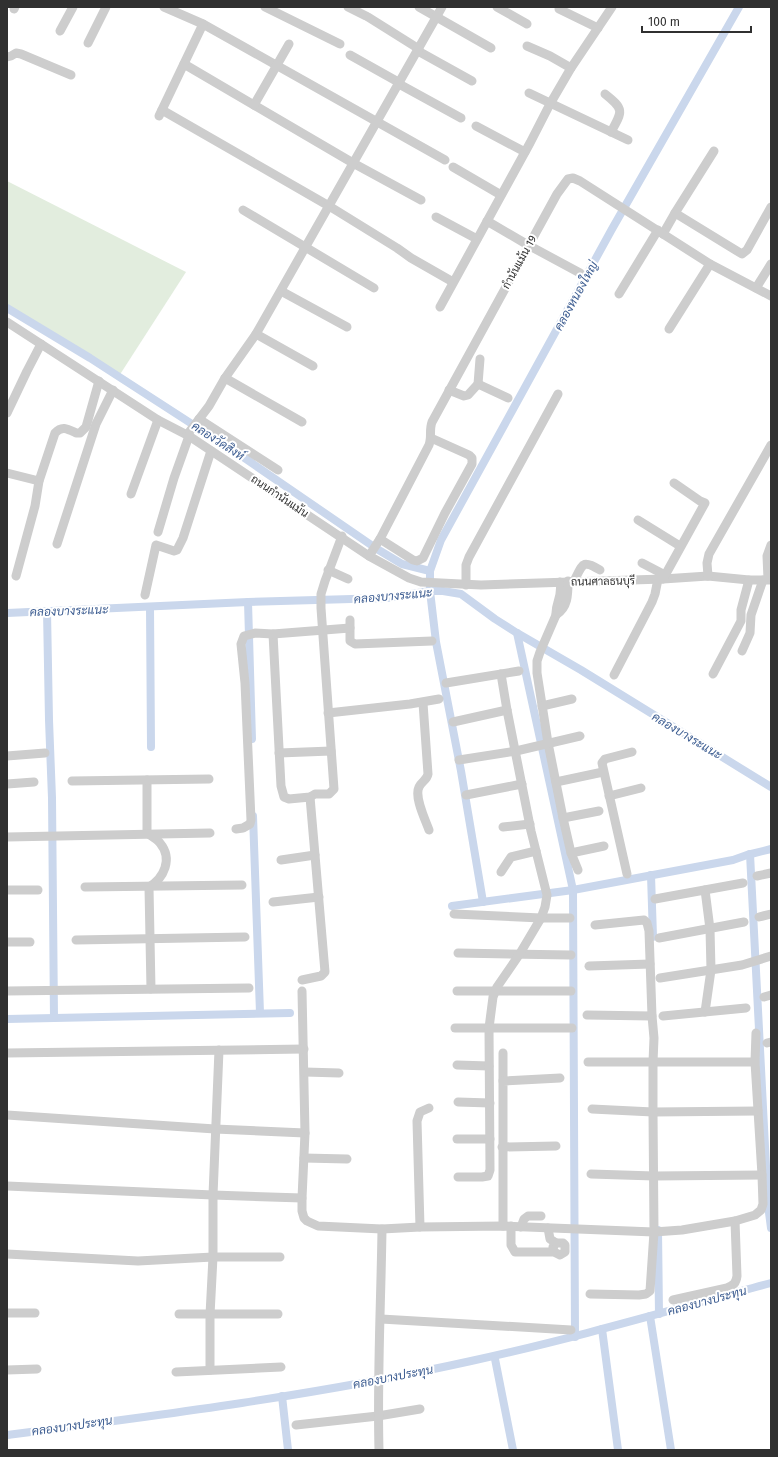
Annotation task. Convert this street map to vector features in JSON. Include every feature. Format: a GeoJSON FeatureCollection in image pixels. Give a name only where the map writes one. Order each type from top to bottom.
{"type":"FeatureCollection","features":[{"type":"Feature","properties":{"kind":"street"},"geometry":{"type":"LineString","coordinates":[[60,31],[73,7]]}},
{"type":"Feature","properties":{"kind":"street"},"geometry":{"type":"LineString","coordinates":[[88,43],[106,7]]}},
{"type":"Feature","properties":{"kind":"street"},"geometry":{"type":"LineString","coordinates":[[164,7],[203,24],[446,160]]}},
{"type":"Feature","properties":{"kind":"street"},"geometry":{"type":"LineString","coordinates":[[265,7],[275,9],[340,44]]}},
{"type":"Feature","properties":{"kind":"street"},"geometry":{"type":"LineString","coordinates":[[348,7],[472,81]]}},
{"type":"Feature","properties":{"kind":"street"},"geometry":{"type":"LineString","coordinates":[[419,7],[491,48]]}},
{"type":"Feature","properties":{"kind":"street"},"geometry":{"type":"LineString","coordinates":[[158,532],[174,478],[193,428],[209,406],[225,378],[256,334],[442,7]]}},
{"type":"Feature","properties":{"kind":"street"},"geometry":{"type":"LineString","coordinates":[[497,7],[526,24]]}},
{"type":"Feature","properties":{"kind":"street"},"geometry":{"type":"LineString","coordinates":[[440,307],[550,104],[571,68],[612,7]]}},
{"type":"Feature","properties":{"kind":"street"},"geometry":{"type":"LineString","coordinates":[[559,9],[598,28]]}},
{"type":"Feature","properties":{"kind":"street"},"geometry":{"type":"LineString","coordinates":[[203,24],[160,113],[329,206],[411,258],[454,282]]}},
{"type":"Feature","properties":{"kind":"street"},"geometry":{"type":"LineString","coordinates":[[254,105],[278,66],[289,44]]}},
{"type":"Feature","properties":{"kind":"street"},"geometry":{"type":"LineString","coordinates":[[527,46],[550,56],[571,68]]}},
{"type":"Feature","properties":{"kind":"street"},"geometry":{"type":"LineString","coordinates":[[7,56],[11,56],[16,53],[21,54],[72,75]]}},
{"type":"Feature","properties":{"kind":"street"},"geometry":{"type":"LineString","coordinates":[[350,55],[461,118]]}},
{"type":"Feature","properties":{"kind":"street"},"geometry":{"type":"LineString","coordinates":[[184,64],[353,163],[421,200]]}},
{"type":"Feature","properties":{"kind":"street"},"geometry":{"type":"LineString","coordinates":[[529,93],[628,140]]}},
{"type":"Feature","properties":{"kind":"street"},"geometry":{"type":"LineString","coordinates":[[605,94],[617,104],[620,110],[618,120],[611,132]]}},
{"type":"Feature","properties":{"kind":"street"},"geometry":{"type":"LineString","coordinates":[[476,126],[525,152]]}},
{"type":"Feature","properties":{"kind":"street"},"geometry":{"type":"LineString","coordinates":[[620,294],[675,213],[714,151]]}},
{"type":"Feature","properties":{"kind":"street"},"geometry":{"type":"LineString","coordinates":[[452,167],[501,195]]}},
{"type":"Feature","properties":{"kind":"street","name":"กำนันแม้น 19"},"geometry":{"type":"LineString","coordinates":[[375,547],[430,445],[432,422],[557,194],[568,179],[573,178],[580,181],[710,264],[771,296]]}},
{"type":"Feature","properties":{"kind":"street"},"geometry":{"type":"LineString","coordinates":[[675,213],[742,254],[747,250],[771,207]]}},
{"type":"Feature","properties":{"kind":"street"},"geometry":{"type":"LineString","coordinates":[[243,210],[374,288]]}},
{"type":"Feature","properties":{"kind":"street"},"geometry":{"type":"LineString","coordinates":[[436,217],[477,239]]}},
{"type":"Feature","properties":{"kind":"street"},"geometry":{"type":"LineString","coordinates":[[487,221],[528,246],[580,273]]}},
{"type":"Feature","properties":{"kind":"street"},"geometry":{"type":"LineString","coordinates":[[668,329],[710,264]]}},
{"type":"Feature","properties":{"kind":"street"},"geometry":{"type":"LineString","coordinates":[[756,288],[771,264]]}},
{"type":"Feature","properties":{"kind":"street"},"geometry":{"type":"LineString","coordinates":[[281,291],[347,327]]}},
{"type":"Feature","properties":{"kind":"street","name":"ถนนกำนันแม้น"},"geometry":{"type":"LineString","coordinates":[[7,322],[158,420],[193,428],[211,451],[342,536],[375,547],[409,578],[421,582],[435,583]]}},
{"type":"Feature","properties":{"kind":"street"},"geometry":{"type":"LineString","coordinates":[[256,334],[313,366]]}},
{"type":"Feature","properties":{"kind":"street"},"geometry":{"type":"LineString","coordinates":[[7,413],[41,344]]}},
{"type":"Feature","properties":{"kind":"street"},"geometry":{"type":"LineString","coordinates":[[449,390],[467,396],[478,384],[480,359]]}},
{"type":"Feature","properties":{"kind":"street"},"geometry":{"type":"LineString","coordinates":[[225,378],[302,422]]}},
{"type":"Feature","properties":{"kind":"street"},"geometry":{"type":"LineString","coordinates":[[16,576],[36,506],[39,482],[55,433],[59,429],[66,428],[76,433],[80,432],[86,427],[99,381]]}},
{"type":"Feature","properties":{"kind":"street"},"geometry":{"type":"LineString","coordinates":[[478,384],[508,398]]}},
{"type":"Feature","properties":{"kind":"street"},"geometry":{"type":"LineString","coordinates":[[57,544],[96,424],[113,390]]}},
{"type":"Feature","properties":{"kind":"street"},"geometry":{"type":"LineString","coordinates":[[466,585],[466,565],[469,557],[558,394]]}},
{"type":"Feature","properties":{"kind":"street"},"geometry":{"type":"LineString","coordinates":[[131,494],[158,420]]}},
{"type":"Feature","properties":{"kind":"street"},"geometry":{"type":"LineString","coordinates":[[193,428],[278,470]]}},
{"type":"Feature","properties":{"kind":"street"},"geometry":{"type":"LineString","coordinates":[[431,435],[452,442]]}},
{"type":"Feature","properties":{"kind":"street"},"geometry":{"type":"LineString","coordinates":[[375,547],[417,561],[422,558],[472,464],[472,458],[469,455],[431,435]]}},
{"type":"Feature","properties":{"kind":"street"},"geometry":{"type":"LineString","coordinates":[[708,576],[707,563],[709,554],[771,445]]}},
{"type":"Feature","properties":{"kind":"street"},"geometry":{"type":"LineString","coordinates":[[145,595],[156,545],[177,550],[183,538],[211,451]]}},
{"type":"Feature","properties":{"kind":"street"},"geometry":{"type":"LineString","coordinates":[[7,473],[39,482]]}},
{"type":"Feature","properties":{"kind":"street"},"geometry":{"type":"LineString","coordinates":[[614,676],[652,602],[662,578],[705,503],[674,483]]}},
{"type":"Feature","properties":{"kind":"street"},"geometry":{"type":"LineString","coordinates":[[638,520],[680,546]]}},
{"type":"Feature","properties":{"kind":"street"},"geometry":{"type":"LineString","coordinates":[[273,634],[281,786],[284,797],[289,799],[310,797],[314,794],[330,794],[334,789],[321,608],[322,594],[328,570],[342,536]]}},
{"type":"Feature","properties":{"kind":"street"},"geometry":{"type":"LineString","coordinates":[[742,651],[750,633],[751,615],[767,580],[767,556],[771,545]]}},
{"type":"Feature","properties":{"kind":"street"},"geometry":{"type":"LineString","coordinates":[[578,870],[571,853],[556,782],[541,745],[542,706],[537,673],[537,661],[556,616],[562,611],[567,600],[567,581],[585,564],[589,563],[600,570]]}},
{"type":"Feature","properties":{"kind":"street"},"geometry":{"type":"LineString","coordinates":[[642,563],[662,578]]}},
{"type":"Feature","properties":{"kind":"street"},"geometry":{"type":"LineString","coordinates":[[328,570],[348,579]]}},
{"type":"Feature","properties":{"kind":"street","name":"ถนนศาลธนบุรี"},"geometry":{"type":"LineString","coordinates":[[435,583],[466,585],[708,576],[749,580],[767,580]]}},
{"type":"Feature","properties":{"kind":"street"},"geometry":{"type":"LineString","coordinates":[[713,674],[741,621],[749,580]]}},
{"type":"Feature","properties":{"kind":"street"},"geometry":{"type":"LineString","coordinates":[[236,829],[247,826],[250,824],[251,820],[245,683],[241,644],[244,636],[255,633],[273,634],[322,629],[350,624],[350,641],[355,644],[432,641]]}},
{"type":"Feature","properties":{"kind":"street"},"geometry":{"type":"LineString","coordinates":[[446,683],[519,671]]}},
{"type":"Feature","properties":{"kind":"street"},"geometry":{"type":"LineString","coordinates":[[458,1177],[488,1176],[491,1164],[489,1028],[493,996],[541,918],[545,907],[546,890],[530,824],[507,710],[502,674]]}},
{"type":"Feature","properties":{"kind":"street"},"geometry":{"type":"LineString","coordinates":[[328,714],[422,703],[439,699]]}},
{"type":"Feature","properties":{"kind":"street"},"geometry":{"type":"LineString","coordinates":[[542,706],[572,699]]}},
{"type":"Feature","properties":{"kind":"street"},"geometry":{"type":"LineString","coordinates":[[422,703],[428,774],[427,778],[420,786],[418,793],[428,830]]}},
{"type":"Feature","properties":{"kind":"street"},"geometry":{"type":"LineString","coordinates":[[453,722],[507,710]]}},
{"type":"Feature","properties":{"kind":"street"},"geometry":{"type":"LineString","coordinates":[[459,760],[516,751],[580,736]]}},
{"type":"Feature","properties":{"kind":"street"},"geometry":{"type":"LineString","coordinates":[[279,753],[331,751]]}},
{"type":"Feature","properties":{"kind":"street"},"geometry":{"type":"LineString","coordinates":[[627,874],[602,763],[605,758],[632,752]]}},
{"type":"Feature","properties":{"kind":"street"},"geometry":{"type":"LineString","coordinates":[[7,756],[45,754]]}},
{"type":"Feature","properties":{"kind":"street"},"geometry":{"type":"LineString","coordinates":[[556,782],[603,772]]}},
{"type":"Feature","properties":{"kind":"street"},"geometry":{"type":"LineString","coordinates":[[72,781],[209,779]]}},
{"type":"Feature","properties":{"kind":"street"},"geometry":{"type":"LineString","coordinates":[[146,780],[147,833]]}},
{"type":"Feature","properties":{"kind":"street"},"geometry":{"type":"LineString","coordinates":[[7,784],[34,782]]}},
{"type":"Feature","properties":{"kind":"street"},"geometry":{"type":"LineString","coordinates":[[466,795],[522,784]]}},
{"type":"Feature","properties":{"kind":"street"},"geometry":{"type":"LineString","coordinates":[[609,796],[641,788]]}},
{"type":"Feature","properties":{"kind":"street"},"geometry":{"type":"LineString","coordinates":[[302,980],[321,976],[325,972],[310,797]]}},
{"type":"Feature","properties":{"kind":"street"},"geometry":{"type":"LineString","coordinates":[[563,818],[599,811]]}},
{"type":"Feature","properties":{"kind":"street"},"geometry":{"type":"LineString","coordinates":[[503,828],[530,824]]}},
{"type":"Feature","properties":{"kind":"street"},"geometry":{"type":"LineString","coordinates":[[7,837],[210,832]]}},
{"type":"Feature","properties":{"kind":"street"},"geometry":{"type":"LineString","coordinates":[[147,833],[160,842],[165,852],[166,864],[161,878],[149,887]]}},
{"type":"Feature","properties":{"kind":"street"},"geometry":{"type":"LineString","coordinates":[[571,853],[604,846]]}},
{"type":"Feature","properties":{"kind":"street"},"geometry":{"type":"LineString","coordinates":[[501,872],[511,857],[536,851]]}},
{"type":"Feature","properties":{"kind":"street"},"geometry":{"type":"LineString","coordinates":[[281,860],[315,855]]}},
{"type":"Feature","properties":{"kind":"street"},"geometry":{"type":"LineString","coordinates":[[758,876],[771,873]]}},
{"type":"Feature","properties":{"kind":"street"},"geometry":{"type":"LineString","coordinates":[[655,899],[743,883]]}},
{"type":"Feature","properties":{"kind":"street"},"geometry":{"type":"LineString","coordinates":[[85,887],[242,885]]}},
{"type":"Feature","properties":{"kind":"street"},"geometry":{"type":"LineString","coordinates":[[149,887],[151,989]]}},
{"type":"Feature","properties":{"kind":"street"},"geometry":{"type":"LineString","coordinates":[[7,890],[38,890]]}},
{"type":"Feature","properties":{"kind":"street"},"geometry":{"type":"LineString","coordinates":[[705,890],[710,929],[711,970],[705,1012]]}},
{"type":"Feature","properties":{"kind":"street"},"geometry":{"type":"LineString","coordinates":[[273,902],[319,897]]}},
{"type":"Feature","properties":{"kind":"street"},"geometry":{"type":"LineString","coordinates":[[454,914],[570,918]]}},
{"type":"Feature","properties":{"kind":"street"},"geometry":{"type":"LineString","coordinates":[[759,917],[771,914]]}},
{"type":"Feature","properties":{"kind":"street"},"geometry":{"type":"LineString","coordinates":[[590,1294],[640,1295],[646,1294],[650,1291],[654,1232],[652,1062],[654,1038],[649,931],[647,923],[644,920],[595,924]]}},
{"type":"Feature","properties":{"kind":"street"},"geometry":{"type":"LineString","coordinates":[[659,938],[744,922]]}},
{"type":"Feature","properties":{"kind":"street"},"geometry":{"type":"LineString","coordinates":[[76,940],[245,937]]}},
{"type":"Feature","properties":{"kind":"street"},"geometry":{"type":"LineString","coordinates":[[7,942],[30,942]]}},
{"type":"Feature","properties":{"kind":"street"},"geometry":{"type":"LineString","coordinates":[[458,953],[571,955]]}},
{"type":"Feature","properties":{"kind":"street"},"geometry":{"type":"LineString","coordinates":[[660,978],[742,965],[770,957]]}},
{"type":"Feature","properties":{"kind":"street"},"geometry":{"type":"LineString","coordinates":[[589,966],[650,964]]}},
{"type":"Feature","properties":{"kind":"street"},"geometry":{"type":"LineString","coordinates":[[7,991],[249,988]]}},
{"type":"Feature","properties":{"kind":"street"},"geometry":{"type":"LineString","coordinates":[[302,990],[305,1072],[305,1133],[302,1198],[304,1218],[310,1224],[318,1226],[382,1229],[507,1226],[654,1232],[682,1230],[735,1221],[755,1215],[761,1210],[763,1204],[755,1062],[756,1033]]}},
{"type":"Feature","properties":{"kind":"street"},"geometry":{"type":"LineString","coordinates":[[457,991],[571,991]]}},
{"type":"Feature","properties":{"kind":"street"},"geometry":{"type":"LineString","coordinates":[[663,1016],[746,1008]]}},
{"type":"Feature","properties":{"kind":"street"},"geometry":{"type":"LineString","coordinates":[[588,1015],[652,1016]]}},
{"type":"Feature","properties":{"kind":"street"},"geometry":{"type":"LineString","coordinates":[[455,1028],[572,1028]]}},
{"type":"Feature","properties":{"kind":"street"},"geometry":{"type":"LineString","coordinates":[[7,1053],[304,1049]]}},
{"type":"Feature","properties":{"kind":"street"},"geometry":{"type":"LineString","coordinates":[[210,1370],[213,1195],[219,1050]]}},
{"type":"Feature","properties":{"kind":"street"},"geometry":{"type":"LineString","coordinates":[[503,1053],[502,1147],[507,1226],[511,1245],[515,1252],[554,1252],[560,1255],[565,1252],[566,1248],[563,1243],[556,1243],[550,1239],[548,1228]]}},
{"type":"Feature","properties":{"kind":"street"},"geometry":{"type":"LineString","coordinates":[[588,1062],[755,1062]]}},
{"type":"Feature","properties":{"kind":"street"},"geometry":{"type":"LineString","coordinates":[[457,1065],[489,1066]]}},
{"type":"Feature","properties":{"kind":"street"},"geometry":{"type":"LineString","coordinates":[[305,1072],[339,1073]]}},
{"type":"Feature","properties":{"kind":"street"},"geometry":{"type":"LineString","coordinates":[[503,1081],[560,1078]]}},
{"type":"Feature","properties":{"kind":"street"},"geometry":{"type":"LineString","coordinates":[[458,1102],[490,1103]]}},
{"type":"Feature","properties":{"kind":"street"},"geometry":{"type":"LineString","coordinates":[[420,1227],[417,1121],[420,1112],[429,1108]]}},
{"type":"Feature","properties":{"kind":"street"},"geometry":{"type":"LineString","coordinates":[[592,1108],[652,1112],[758,1111]]}},
{"type":"Feature","properties":{"kind":"street"},"geometry":{"type":"LineString","coordinates":[[7,1115],[215,1129],[305,1133]]}},
{"type":"Feature","properties":{"kind":"street"},"geometry":{"type":"LineString","coordinates":[[457,1138],[490,1139]]}},
{"type":"Feature","properties":{"kind":"street"},"geometry":{"type":"LineString","coordinates":[[502,1147],[556,1146]]}},
{"type":"Feature","properties":{"kind":"street"},"geometry":{"type":"LineString","coordinates":[[304,1158],[347,1159]]}},
{"type":"Feature","properties":{"kind":"street"},"geometry":{"type":"LineString","coordinates":[[591,1174],[654,1176],[762,1175]]}},
{"type":"Feature","properties":{"kind":"street"},"geometry":{"type":"LineString","coordinates":[[7,1186],[302,1198]]}},
{"type":"Feature","properties":{"kind":"street"},"geometry":{"type":"LineString","coordinates":[[521,1227],[524,1219],[528,1216],[541,1216]]}},
{"type":"Feature","properties":{"kind":"street"},"geometry":{"type":"LineString","coordinates":[[674,1300],[733,1286],[736,1282],[735,1221]]}},
{"type":"Feature","properties":{"kind":"street"},"geometry":{"type":"LineString","coordinates":[[379,1450],[378,1416],[382,1229]]}},
{"type":"Feature","properties":{"kind":"street"},"geometry":{"type":"LineString","coordinates":[[7,1254],[138,1261],[213,1257],[280,1257]]}},
{"type":"Feature","properties":{"kind":"street"},"geometry":{"type":"LineString","coordinates":[[7,1313],[35,1313]]}},
{"type":"Feature","properties":{"kind":"street"},"geometry":{"type":"LineString","coordinates":[[179,1314],[278,1314]]}},
{"type":"Feature","properties":{"kind":"street"},"geometry":{"type":"LineString","coordinates":[[381,1319],[571,1330]]}},
{"type":"Feature","properties":{"kind":"street"},"geometry":{"type":"LineString","coordinates":[[176,1372],[281,1367]]}},
{"type":"Feature","properties":{"kind":"street"},"geometry":{"type":"LineString","coordinates":[[7,1370],[37,1369]]}},
{"type":"Feature","properties":{"kind":"street"},"geometry":{"type":"LineString","coordinates":[[296,1426],[378,1416],[420,1409]]}},
{"type":"Feature","properties":{"kind":"green space"},"geometry":{"type":"Polygon","coordinates":[[[7,181],[186,272],[119,376],[7,305],[7,181]]]}},
{"type":"Feature","properties":{"kind":"waterway","name":"คลองหนองใหญ่"},"geometry":{"type":"LineString","coordinates":[[483,902],[461,771],[436,642],[430,591],[430,571],[441,540],[612,229],[739,7]]}},
{"type":"Feature","properties":{"kind":"waterway","name":"คลองวัดสิงห์"},"geometry":{"type":"LineString","coordinates":[[7,308],[90,358],[243,457],[377,549],[402,564],[430,571]]}},
{"type":"Feature","properties":{"kind":"waterway","name":"คลองบางระแนะ"},"geometry":{"type":"LineString","coordinates":[[7,613],[248,602],[387,598],[430,591],[443,591],[461,594],[517,633],[581,670],[771,787]]}},
{"type":"Feature","properties":{"kind":"waterway"},"geometry":{"type":"LineString","coordinates":[[248,602],[252,739]]}},
{"type":"Feature","properties":{"kind":"waterway"},"geometry":{"type":"LineString","coordinates":[[150,607],[151,747]]}},
{"type":"Feature","properties":{"kind":"waterway"},"geometry":{"type":"LineString","coordinates":[[47,611],[52,798],[54,1018]]}},
{"type":"Feature","properties":{"kind":"waterway"},"geometry":{"type":"LineString","coordinates":[[517,633],[573,890],[575,1337]]}},
{"type":"Feature","properties":{"kind":"waterway"},"geometry":{"type":"LineString","coordinates":[[253,816],[260,1013]]}},
{"type":"Feature","properties":{"kind":"waterway"},"geometry":{"type":"LineString","coordinates":[[452,906],[573,890],[733,860],[771,849]]}},
{"type":"Feature","properties":{"kind":"waterway"},"geometry":{"type":"LineString","coordinates":[[750,854],[768,1205],[771,1228]]}},
{"type":"Feature","properties":{"kind":"waterway"},"geometry":{"type":"LineString","coordinates":[[651,875],[653,937]]}},
{"type":"Feature","properties":{"kind":"waterway"},"geometry":{"type":"LineString","coordinates":[[7,1019],[290,1013]]}},
{"type":"Feature","properties":{"kind":"waterway"},"geometry":{"type":"LineString","coordinates":[[658,1230],[659,1314]]}},
{"type":"Feature","properties":{"kind":"waterway","name":"คลองบางประทุน"},"geometry":{"type":"LineString","coordinates":[[7,1435],[240,1403],[413,1373],[546,1343],[771,1283]]}},
{"type":"Feature","properties":{"kind":"waterway"},"geometry":{"type":"LineString","coordinates":[[650,1316],[671,1450]]}},
{"type":"Feature","properties":{"kind":"waterway"},"geometry":{"type":"LineString","coordinates":[[602,1329],[618,1450]]}},
{"type":"Feature","properties":{"kind":"waterway"},"geometry":{"type":"LineString","coordinates":[[495,1359],[513,1450]]}},
{"type":"Feature","properties":{"kind":"waterway"},"geometry":{"type":"LineString","coordinates":[[282,1396],[288,1450]]}}]}
